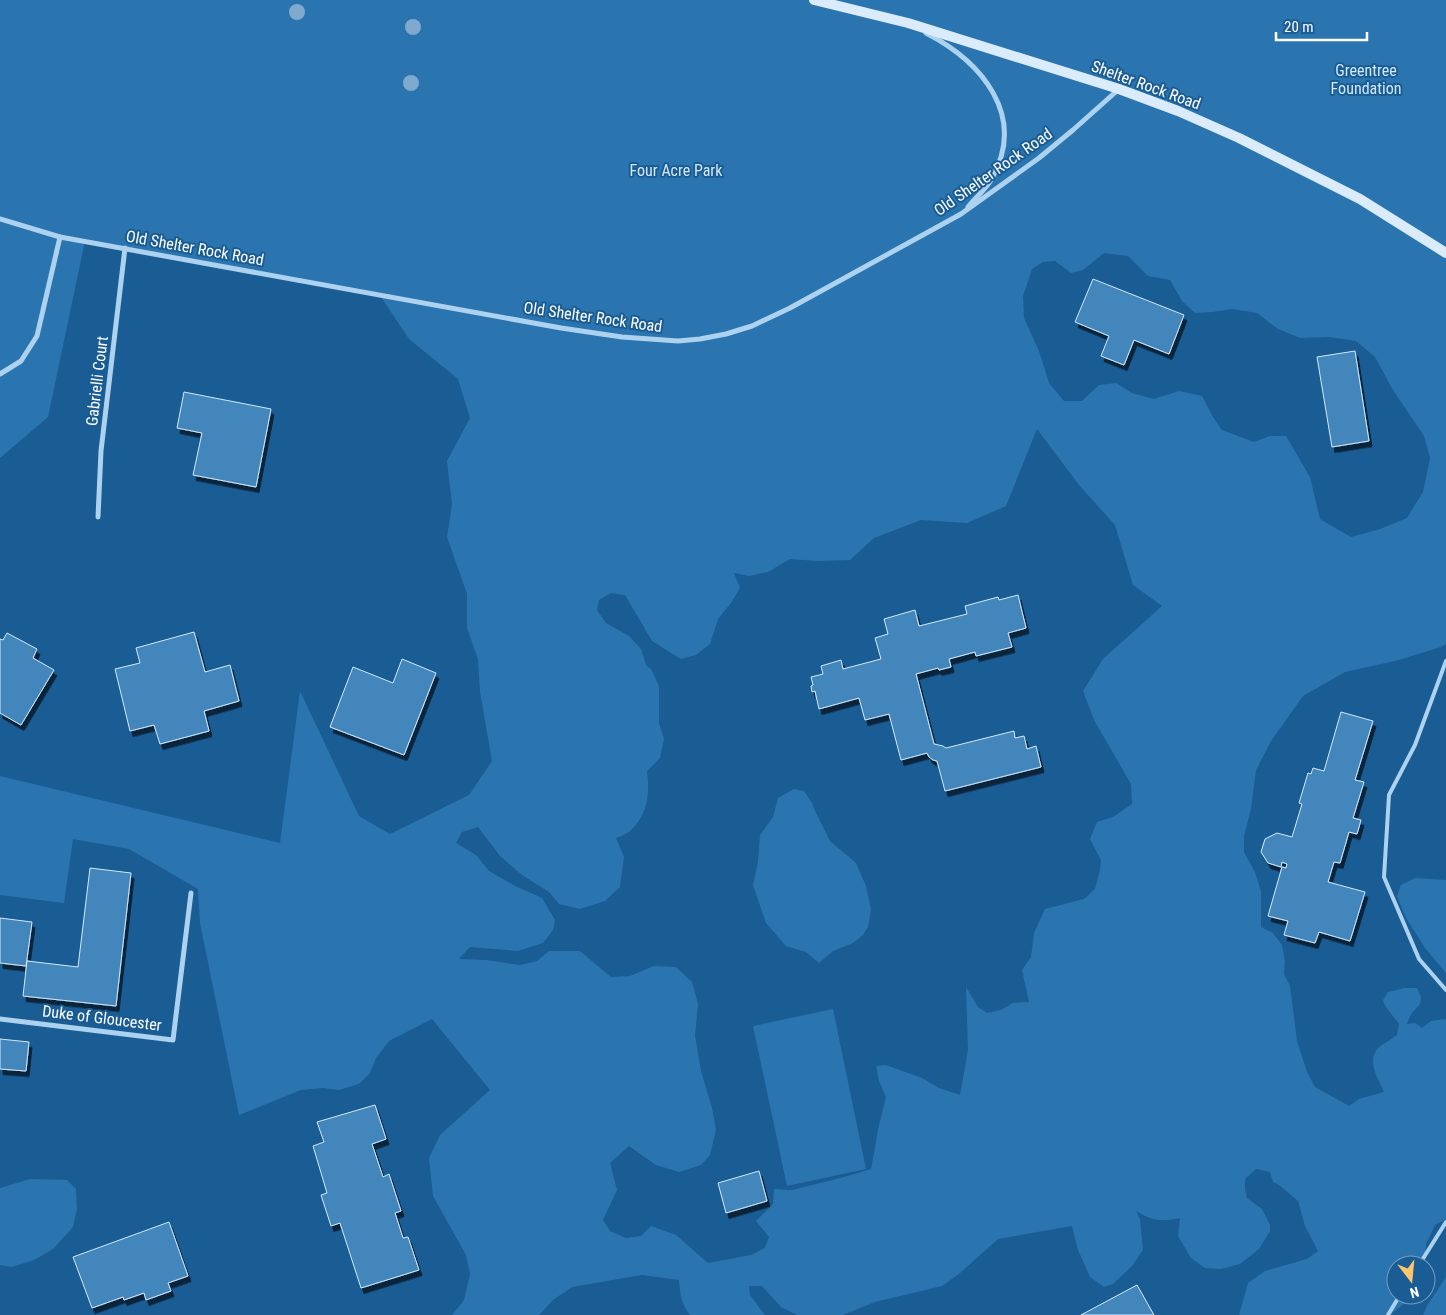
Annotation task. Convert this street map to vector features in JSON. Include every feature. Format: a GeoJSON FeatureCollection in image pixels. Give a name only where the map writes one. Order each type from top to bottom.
{"type":"FeatureCollection","features":[{"type":"Feature","properties":{"kind":"main road","name":"Shelter Rock Road"},"geometry":{"type":"LineString","coordinates":[[814,0],[908,23],[1119,89],[1178,111],[1248,142],[1360,199],[1446,253]]}},
{"type":"Feature","properties":{"kind":"street"},"geometry":{"type":"LineString","coordinates":[[908,23],[942,41],[966,59],[986,81],[998,102],[1005,129],[1001,158],[990,182],[961,214]]}},
{"type":"Feature","properties":{"kind":"street","name":"Old Shelter Rock Road"},"geometry":{"type":"LineString","coordinates":[[0,220],[60,237],[561,328],[622,337],[678,341],[700,340],[752,326],[790,308],[961,214],[1039,158],[1119,89]]}},
{"type":"Feature","properties":{"kind":"street"},"geometry":{"type":"LineString","coordinates":[[0,374],[21,362],[37,336],[60,237]]}},
{"type":"Feature","properties":{"kind":"street","name":"Gabrielli Court"},"geometry":{"type":"LineString","coordinates":[[98,517],[101,451],[125,248]]}},
{"type":"Feature","properties":{"kind":"street","name":"Duke of Gloucester"},"geometry":{"type":"LineString","coordinates":[[0,1019],[173,1040],[191,893]]}},
{"type":"Feature","properties":{"kind":"lane"},"geometry":{"type":"LineString","coordinates":[[1446,661],[1415,746],[1389,795],[1384,876],[1419,959],[1446,990]]}},
{"type":"Feature","properties":{"kind":"lane"},"geometry":{"type":"LineString","coordinates":[[1425,1255],[1446,1222]]}},
{"type":"Feature","properties":{"kind":"green space"},"geometry":{"type":"Polygon","coordinates":[[[0,0],[1446,0],[1446,644],[1395,661],[1345,672],[1303,696],[1271,741],[1256,770],[1251,809],[1244,836],[1244,852],[1255,872],[1261,891],[1261,927],[1273,933],[1282,945],[1285,961],[1284,974],[1290,986],[1297,1041],[1307,1072],[1315,1087],[1349,1106],[1359,1099],[1384,1092],[1373,1064],[1373,1059],[1378,1048],[1397,1035],[1399,1024],[1383,1000],[1388,992],[1405,988],[1417,988],[1421,997],[1420,1004],[1411,1014],[1407,1024],[1415,1023],[1422,1028],[1431,1021],[1446,1019],[1446,1219],[1435,1225],[1426,1244],[1425,1255],[1386,1255],[1386,1305],[1402,1305],[1390,1315],[1239,1315],[1248,1283],[1265,1271],[1307,1259],[1318,1251],[1305,1226],[1298,1201],[1273,1182],[1270,1172],[1256,1169],[1245,1179],[1247,1198],[1262,1209],[1270,1225],[1270,1231],[1259,1249],[1240,1264],[1221,1269],[1205,1268],[1191,1258],[1178,1236],[1180,1218],[1157,1220],[1136,1211],[1140,1219],[1143,1250],[1132,1266],[1113,1284],[1104,1287],[1090,1277],[1078,1250],[1072,1226],[998,1239],[959,1274],[942,1286],[875,1302],[843,1315],[797,1315],[781,1307],[762,1286],[749,1286],[750,1295],[765,1315],[690,1315],[683,1303],[679,1280],[642,1275],[572,1287],[553,1300],[539,1315],[452,1315],[464,1300],[470,1274],[466,1255],[433,1196],[429,1158],[440,1135],[490,1090],[432,1019],[389,1041],[376,1058],[370,1073],[359,1084],[339,1090],[323,1088],[301,1090],[239,1115],[200,923],[198,889],[129,849],[73,839],[64,903],[0,895],[0,776],[280,843],[300,691],[359,816],[390,834],[469,795],[492,761],[480,692],[478,659],[467,628],[467,594],[447,537],[452,504],[447,461],[470,418],[458,379],[409,339],[379,294],[85,241],[48,417],[0,458],[0,0]],[[1104,253],[1083,270],[1071,273],[1055,261],[1043,262],[1032,269],[1023,296],[1024,318],[1039,351],[1049,383],[1064,401],[1082,401],[1099,385],[1116,383],[1132,393],[1154,399],[1179,391],[1202,396],[1222,430],[1254,442],[1270,436],[1286,436],[1310,477],[1320,519],[1351,537],[1380,529],[1407,518],[1423,492],[1430,458],[1424,436],[1393,390],[1375,357],[1356,341],[1329,337],[1300,338],[1278,329],[1257,313],[1232,309],[1195,313],[1182,301],[1170,280],[1148,276],[1128,256],[1104,253]],[[1037,429],[1006,506],[967,523],[921,520],[874,538],[850,560],[817,561],[790,559],[768,572],[749,576],[734,573],[740,588],[718,619],[710,644],[696,655],[681,659],[652,641],[625,595],[611,593],[599,600],[597,610],[606,623],[629,636],[641,649],[646,665],[651,669],[659,686],[659,723],[664,739],[660,758],[647,771],[648,795],[641,817],[637,824],[629,831],[616,838],[624,857],[620,887],[605,901],[580,909],[559,904],[549,892],[522,875],[500,856],[478,827],[462,832],[456,843],[476,855],[489,871],[515,886],[542,898],[555,920],[553,930],[543,943],[518,951],[470,947],[459,959],[486,960],[520,965],[537,961],[549,951],[580,951],[611,977],[630,976],[654,966],[676,967],[692,982],[698,1004],[695,1036],[701,1071],[712,1108],[716,1130],[710,1155],[701,1165],[679,1172],[656,1165],[629,1146],[610,1163],[617,1190],[603,1220],[610,1231],[626,1238],[641,1236],[651,1226],[676,1235],[708,1263],[751,1255],[765,1248],[769,1237],[756,1221],[773,1204],[774,1189],[792,1190],[871,1169],[886,1097],[879,1081],[876,1066],[886,1065],[960,1095],[968,1050],[966,987],[978,1007],[987,1013],[1001,1010],[1013,1003],[1029,1002],[1022,970],[1031,957],[1034,933],[1045,909],[1084,899],[1095,889],[1101,860],[1090,839],[1097,822],[1113,817],[1132,804],[1131,784],[1094,720],[1083,691],[1103,659],[1162,606],[1133,585],[1115,525],[1079,485],[1037,429]]]}},
{"type":"Feature","properties":{"kind":"green space"},"geometry":{"type":"Polygon","coordinates":[[[794,789],[804,791],[812,803],[830,841],[856,863],[866,886],[871,910],[868,927],[863,935],[853,943],[833,951],[819,963],[806,952],[786,946],[766,923],[753,885],[758,862],[760,835],[773,817],[778,798],[794,789]]]}},
{"type":"Feature","properties":{"kind":"green space"},"geometry":{"type":"Polygon","coordinates":[[[1415,878],[1446,880],[1446,973],[1425,948],[1406,918],[1397,896],[1401,885],[1415,878]]]}},
{"type":"Feature","properties":{"kind":"green space"},"geometry":{"type":"Polygon","coordinates":[[[833,1009],[866,1169],[787,1186],[753,1026],[833,1009]]]}},
{"type":"Feature","properties":{"kind":"green space"},"geometry":{"type":"Polygon","coordinates":[[[30,1179],[67,1180],[76,1189],[77,1209],[73,1227],[53,1249],[34,1260],[12,1267],[0,1265],[0,1188],[30,1179]]]}},
{"type":"Feature","properties":{"kind":"green space"},"geometry":{"type":"Polygon","coordinates":[[[1446,1277],[1446,1315],[1423,1315],[1428,1305],[1436,1305],[1436,1292],[1446,1277]]]}},
{"type":"Feature","properties":{"kind":"building"},"geometry":{"type":"Polygon","coordinates":[[[1093,279],[1184,315],[1169,354],[1134,340],[1124,365],[1101,356],[1109,336],[1075,322],[1093,279]]]}},
{"type":"Feature","properties":{"kind":"building"},"geometry":{"type":"Polygon","coordinates":[[[1355,351],[1369,441],[1332,447],[1317,357],[1355,351]]]}},
{"type":"Feature","properties":{"kind":"building"},"geometry":{"type":"Polygon","coordinates":[[[184,392],[271,409],[256,487],[193,475],[202,433],[177,428],[184,392]]]}},
{"type":"Feature","properties":{"kind":"building"},"geometry":{"type":"Polygon","coordinates":[[[1018,595],[1026,628],[1008,633],[1012,647],[976,656],[975,652],[949,659],[951,667],[939,670],[938,668],[916,674],[934,744],[946,748],[1014,731],[1015,738],[1024,736],[1027,749],[1036,746],[1041,767],[945,791],[937,761],[929,757],[927,753],[901,760],[889,714],[865,720],[859,698],[819,709],[815,691],[812,692],[811,677],[823,674],[821,666],[841,660],[843,669],[881,659],[875,638],[888,634],[884,619],[915,610],[919,626],[967,614],[965,606],[998,597],[999,600],[1018,595]]]}},
{"type":"Feature","properties":{"kind":"building"},"geometry":{"type":"Polygon","coordinates":[[[194,632],[205,672],[230,665],[239,701],[204,711],[209,731],[160,744],[154,725],[130,731],[115,669],[140,663],[136,648],[194,632]]]}},
{"type":"Feature","properties":{"kind":"building"},"geometry":{"type":"Polygon","coordinates":[[[7,633],[37,649],[33,658],[54,670],[21,725],[0,713],[0,639],[3,640],[7,633]]]}},
{"type":"Feature","properties":{"kind":"building"},"geometry":{"type":"Polygon","coordinates":[[[402,659],[436,673],[404,755],[330,727],[353,667],[393,683],[402,659]]]}},
{"type":"Feature","properties":{"kind":"building"},"geometry":{"type":"Polygon","coordinates":[[[1341,712],[1373,721],[1355,780],[1364,782],[1353,818],[1361,820],[1357,834],[1349,832],[1340,863],[1334,862],[1328,882],[1365,892],[1350,941],[1319,932],[1315,943],[1284,935],[1288,921],[1268,916],[1282,867],[1286,868],[1287,864],[1282,862],[1281,867],[1268,863],[1261,852],[1265,839],[1277,833],[1292,837],[1302,804],[1299,803],[1308,773],[1311,774],[1313,768],[1324,771],[1341,712]]]}},
{"type":"Feature","properties":{"kind":"building"},"geometry":{"type":"Polygon","coordinates":[[[90,868],[131,873],[116,1006],[23,996],[27,961],[78,967],[90,868]]]}},
{"type":"Feature","properties":{"kind":"building"},"geometry":{"type":"Polygon","coordinates":[[[0,918],[32,922],[26,966],[0,963],[0,918]]]}},
{"type":"Feature","properties":{"kind":"building"},"geometry":{"type":"Polygon","coordinates":[[[0,1039],[29,1042],[26,1071],[0,1069],[0,1039]]]}},
{"type":"Feature","properties":{"kind":"building"},"geometry":{"type":"Polygon","coordinates":[[[375,1105],[386,1139],[372,1144],[383,1177],[389,1174],[401,1211],[395,1213],[403,1238],[408,1237],[419,1270],[361,1288],[340,1223],[331,1226],[321,1195],[327,1193],[313,1146],[324,1142],[317,1122],[375,1105]]]}},
{"type":"Feature","properties":{"kind":"building"},"geometry":{"type":"Polygon","coordinates":[[[759,1171],[767,1201],[726,1213],[718,1183],[759,1171]]]}},
{"type":"Feature","properties":{"kind":"building"},"geometry":{"type":"Polygon","coordinates":[[[169,1222],[188,1276],[168,1283],[171,1291],[146,1300],[144,1293],[124,1300],[123,1297],[92,1308],[73,1257],[169,1222]]]}},
{"type":"Feature","properties":{"kind":"building"},"geometry":{"type":"Polygon","coordinates":[[[1137,1285],[1154,1315],[1081,1315],[1137,1285]]]}},
{"type":"Feature","properties":{"kind":"park label","name":"Greentree Foundation"},"geometry":{"type":"Point","coordinates":[1366,79]}},
{"type":"Feature","properties":{"kind":"park label","name":"Four Acre Park"},"geometry":{"type":"Point","coordinates":[676,170]}}]}
